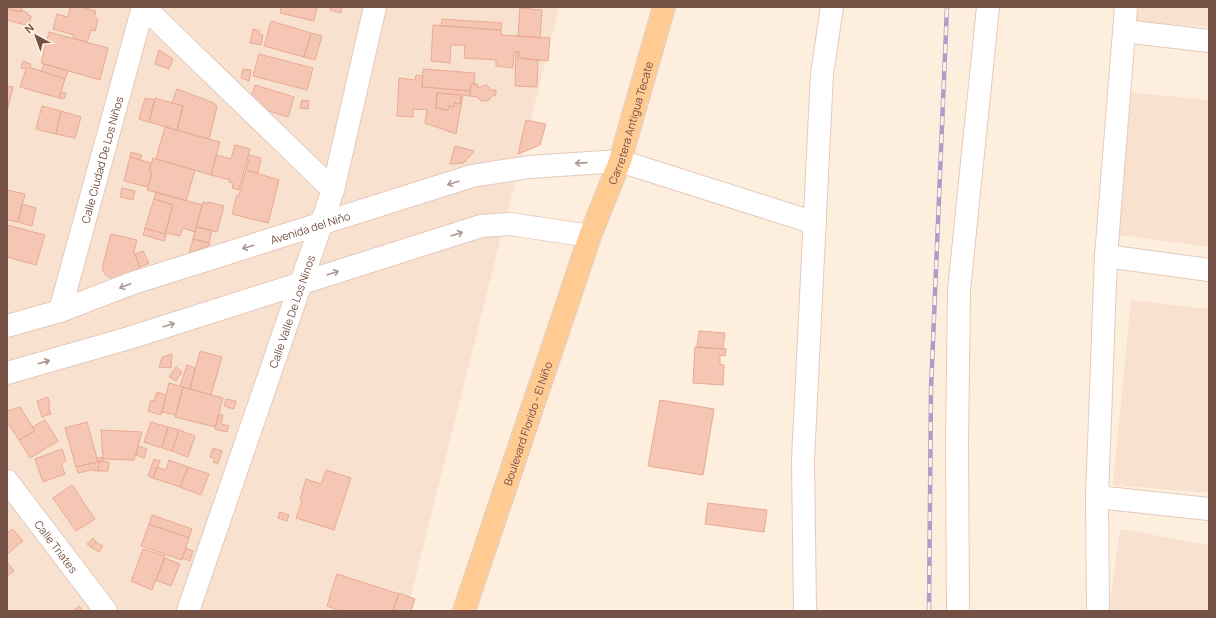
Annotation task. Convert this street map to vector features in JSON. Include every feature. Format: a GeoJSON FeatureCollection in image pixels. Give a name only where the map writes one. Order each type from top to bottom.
{"type":"FeatureCollection","features":[{"type":"Feature","properties":{"kind":"main road","name":"Carretera Antigua Tecate"},"geometry":{"type":"LineString","coordinates":[[590,236],[620,161],[664,7]]}},
{"type":"Feature","properties":{"kind":"main road","name":"Boulevard Florido - El Niño"},"geometry":{"type":"LineString","coordinates":[[464,611],[590,236]]}},
{"type":"Feature","properties":{"kind":"street"},"geometry":{"type":"LineString","coordinates":[[144,7],[333,190]]}},
{"type":"Feature","properties":{"kind":"street","name":"Calle Ciudad De Los Niños"},"geometry":{"type":"LineString","coordinates":[[60,311],[144,7]]}},
{"type":"Feature","properties":{"kind":"street","name":"Calle Valle De Los Ninos"},"geometry":{"type":"LineString","coordinates":[[188,611],[333,190],[375,7]]}},
{"type":"Feature","properties":{"kind":"street"},"geometry":{"type":"LineString","coordinates":[[805,611],[803,459],[822,74],[832,7]]}},
{"type":"Feature","properties":{"kind":"street"},"geometry":{"type":"LineString","coordinates":[[958,611],[957,443],[959,290],[988,7]]}},
{"type":"Feature","properties":{"kind":"street"},"geometry":{"type":"LineString","coordinates":[[1098,611],[1097,497],[1106,256],[1126,7]]}},
{"type":"Feature","properties":{"kind":"street"},"geometry":{"type":"LineString","coordinates":[[1124,31],[1209,41]]}},
{"type":"Feature","properties":{"kind":"street"},"geometry":{"type":"LineString","coordinates":[[620,161],[815,223]]}},
{"type":"Feature","properties":{"kind":"street","name":"Avenida del Niño"},"geometry":{"type":"LineString","coordinates":[[7,326],[60,311],[133,283],[472,176],[529,167],[620,161]]}},
{"type":"Feature","properties":{"kind":"street"},"geometry":{"type":"LineString","coordinates":[[7,373],[129,338],[481,226],[510,224],[590,236]]}},
{"type":"Feature","properties":{"kind":"street"},"geometry":{"type":"LineString","coordinates":[[1106,256],[1209,270]]}},
{"type":"Feature","properties":{"kind":"street","name":"Calle Triates"},"geometry":{"type":"LineString","coordinates":[[7,480],[106,611]]}},
{"type":"Feature","properties":{"kind":"street"},"geometry":{"type":"LineString","coordinates":[[1097,497],[1209,509]]}},
{"type":"Feature","properties":{"kind":"shaded area"},"geometry":{"type":"Polygon","coordinates":[[[7,7],[559,7],[407,611],[7,611],[7,7]]]}},
{"type":"Feature","properties":{"kind":"shaded area"},"geometry":{"type":"Polygon","coordinates":[[[1139,7],[1209,7],[1209,27],[1135,22],[1139,7]]]}},
{"type":"Feature","properties":{"kind":"shaded area"},"geometry":{"type":"Polygon","coordinates":[[[1125,92],[1209,100],[1209,247],[1113,234],[1125,92]]]}},
{"type":"Feature","properties":{"kind":"shaded area"},"geometry":{"type":"Polygon","coordinates":[[[1131,300],[1209,309],[1209,493],[1113,485],[1131,300]]]}},
{"type":"Feature","properties":{"kind":"shaded area"},"geometry":{"type":"Polygon","coordinates":[[[1120,529],[1209,545],[1209,611],[1109,611],[1120,529]]]}},
{"type":"Feature","properties":{"kind":"building"},"geometry":{"type":"Polygon","coordinates":[[[7,7],[22,7],[21,12],[7,9],[7,7]]]}},
{"type":"Feature","properties":{"kind":"building"},"geometry":{"type":"Polygon","coordinates":[[[70,7],[82,7],[96,11],[94,18],[98,19],[95,31],[91,30],[87,42],[73,38],[74,35],[53,29],[57,14],[68,17],[70,7]]]}},
{"type":"Feature","properties":{"kind":"building"},"geometry":{"type":"Polygon","coordinates":[[[281,7],[317,7],[314,21],[280,13],[281,7]]]}},
{"type":"Feature","properties":{"kind":"building"},"geometry":{"type":"Polygon","coordinates":[[[330,7],[342,7],[341,13],[330,10],[330,7]]]}},
{"type":"Feature","properties":{"kind":"building"},"geometry":{"type":"Polygon","coordinates":[[[520,8],[542,10],[540,38],[518,36],[520,8]]]}},
{"type":"Feature","properties":{"kind":"building"},"geometry":{"type":"Polygon","coordinates":[[[7,9],[21,12],[22,10],[28,13],[27,15],[31,16],[29,26],[7,20],[7,9]]]}},
{"type":"Feature","properties":{"kind":"building"},"geometry":{"type":"Polygon","coordinates":[[[442,19],[502,23],[501,30],[441,26],[442,19]]]}},
{"type":"Feature","properties":{"kind":"building"},"geometry":{"type":"Polygon","coordinates":[[[271,21],[311,33],[304,57],[264,46],[271,21]]]}},
{"type":"Feature","properties":{"kind":"building"},"geometry":{"type":"Polygon","coordinates":[[[433,25],[501,30],[501,35],[550,38],[548,61],[518,58],[519,52],[514,52],[513,68],[496,66],[496,60],[464,58],[465,45],[451,45],[450,63],[431,61],[433,25]]]}},
{"type":"Feature","properties":{"kind":"building"},"geometry":{"type":"Polygon","coordinates":[[[253,29],[260,31],[259,34],[263,35],[261,45],[250,43],[253,29]]]}},
{"type":"Feature","properties":{"kind":"building"},"geometry":{"type":"Polygon","coordinates":[[[49,32],[108,48],[100,80],[41,63],[49,32]]]}},
{"type":"Feature","properties":{"kind":"building"},"geometry":{"type":"Polygon","coordinates":[[[311,33],[322,36],[315,60],[304,57],[311,33]]]}},
{"type":"Feature","properties":{"kind":"building"},"geometry":{"type":"Polygon","coordinates":[[[159,50],[173,59],[169,69],[155,64],[159,50]]]}},
{"type":"Feature","properties":{"kind":"building"},"geometry":{"type":"Polygon","coordinates":[[[516,52],[519,52],[518,58],[538,60],[537,87],[515,86],[516,52]]]}},
{"type":"Feature","properties":{"kind":"building"},"geometry":{"type":"Polygon","coordinates":[[[259,54],[313,68],[307,90],[253,76],[259,54]]]}},
{"type":"Feature","properties":{"kind":"building"},"geometry":{"type":"Polygon","coordinates":[[[23,61],[31,64],[29,67],[65,79],[59,98],[20,87],[26,69],[21,68],[23,61]]]}},
{"type":"Feature","properties":{"kind":"building"},"geometry":{"type":"Polygon","coordinates":[[[44,64],[68,71],[65,79],[41,71],[44,64]]]}},
{"type":"Feature","properties":{"kind":"building"},"geometry":{"type":"Polygon","coordinates":[[[243,69],[251,70],[249,81],[241,78],[243,69]]]}},
{"type":"Feature","properties":{"kind":"building"},"geometry":{"type":"Polygon","coordinates":[[[423,69],[475,73],[474,84],[471,84],[470,91],[422,87],[423,69]]]}},
{"type":"Feature","properties":{"kind":"building"},"geometry":{"type":"Polygon","coordinates":[[[416,75],[423,76],[422,87],[470,91],[470,96],[463,95],[456,134],[425,123],[427,110],[413,109],[413,117],[397,116],[399,78],[415,80],[416,75]],[[437,93],[436,108],[448,110],[449,106],[454,107],[454,103],[460,104],[461,95],[437,93]]]}},
{"type":"Feature","properties":{"kind":"building"},"geometry":{"type":"Polygon","coordinates":[[[471,84],[478,84],[477,88],[486,85],[491,90],[496,90],[496,95],[492,96],[489,100],[481,101],[477,97],[470,96],[471,84]]]}},
{"type":"Feature","properties":{"kind":"building"},"geometry":{"type":"Polygon","coordinates":[[[255,85],[294,97],[288,117],[249,105],[255,85]]]}},
{"type":"Feature","properties":{"kind":"building"},"geometry":{"type":"Polygon","coordinates":[[[7,86],[13,87],[7,111],[7,86]]]}},
{"type":"Feature","properties":{"kind":"building"},"geometry":{"type":"Polygon","coordinates":[[[177,89],[214,103],[217,107],[209,139],[177,130],[183,106],[172,103],[177,89]]]}},
{"type":"Feature","properties":{"kind":"building"},"geometry":{"type":"Polygon","coordinates":[[[61,92],[66,93],[64,99],[59,98],[61,92]]]}},
{"type":"Feature","properties":{"kind":"building"},"geometry":{"type":"Polygon","coordinates":[[[437,93],[461,95],[460,104],[454,103],[454,107],[449,106],[448,110],[436,108],[437,93]]]}},
{"type":"Feature","properties":{"kind":"building"},"geometry":{"type":"Polygon","coordinates":[[[145,98],[155,100],[149,122],[139,119],[145,98]]]}},
{"type":"Feature","properties":{"kind":"building"},"geometry":{"type":"Polygon","coordinates":[[[155,98],[183,106],[177,130],[149,122],[155,98]]]}},
{"type":"Feature","properties":{"kind":"building"},"geometry":{"type":"Polygon","coordinates":[[[302,100],[309,101],[308,109],[300,108],[302,100]]]}},
{"type":"Feature","properties":{"kind":"building"},"geometry":{"type":"Polygon","coordinates":[[[42,106],[61,111],[56,134],[36,129],[42,106]]]}},
{"type":"Feature","properties":{"kind":"building"},"geometry":{"type":"Polygon","coordinates":[[[61,111],[81,117],[75,138],[56,134],[61,111]]]}},
{"type":"Feature","properties":{"kind":"building"},"geometry":{"type":"Polygon","coordinates":[[[526,120],[546,124],[540,145],[518,154],[526,120]]]}},
{"type":"Feature","properties":{"kind":"building"},"geometry":{"type":"Polygon","coordinates":[[[165,127],[220,142],[211,175],[156,159],[165,127]]]}},
{"type":"Feature","properties":{"kind":"building"},"geometry":{"type":"Polygon","coordinates":[[[235,145],[250,149],[239,190],[232,188],[233,183],[229,182],[230,180],[211,175],[216,155],[231,159],[235,145]]]}},
{"type":"Feature","properties":{"kind":"building"},"geometry":{"type":"Polygon","coordinates":[[[455,146],[474,151],[464,163],[450,164],[455,146]]]}},
{"type":"Feature","properties":{"kind":"building"},"geometry":{"type":"Polygon","coordinates":[[[131,152],[142,155],[140,160],[130,157],[131,152]]]}},
{"type":"Feature","properties":{"kind":"building"},"geometry":{"type":"Polygon","coordinates":[[[250,155],[261,158],[258,173],[246,170],[250,155]]]}},
{"type":"Feature","properties":{"kind":"building"},"geometry":{"type":"Polygon","coordinates":[[[130,157],[151,163],[149,171],[152,172],[148,187],[124,181],[130,157]]]}},
{"type":"Feature","properties":{"kind":"building"},"geometry":{"type":"Polygon","coordinates":[[[153,158],[195,170],[186,201],[147,190],[152,172],[149,171],[153,158]]]}},
{"type":"Feature","properties":{"kind":"building"},"geometry":{"type":"Polygon","coordinates":[[[246,170],[279,180],[268,223],[232,214],[237,195],[239,196],[246,170]]]}},
{"type":"Feature","properties":{"kind":"building"},"geometry":{"type":"Polygon","coordinates":[[[122,188],[135,191],[133,200],[120,197],[122,188]]]}},
{"type":"Feature","properties":{"kind":"building"},"geometry":{"type":"Polygon","coordinates":[[[7,190],[25,194],[18,222],[7,220],[7,190]]]}},
{"type":"Feature","properties":{"kind":"building"},"geometry":{"type":"Polygon","coordinates":[[[156,192],[202,205],[195,232],[183,228],[180,236],[167,233],[164,241],[143,235],[145,228],[165,234],[173,205],[154,199],[156,192]]]}},
{"type":"Feature","properties":{"kind":"building"},"geometry":{"type":"Polygon","coordinates":[[[154,199],[173,205],[165,234],[145,228],[154,199]]]}},
{"type":"Feature","properties":{"kind":"building"},"geometry":{"type":"Polygon","coordinates":[[[203,202],[224,206],[217,232],[196,227],[203,202]]]}},
{"type":"Feature","properties":{"kind":"building"},"geometry":{"type":"Polygon","coordinates":[[[22,204],[36,208],[32,226],[18,222],[22,204]]]}},
{"type":"Feature","properties":{"kind":"building"},"geometry":{"type":"Polygon","coordinates":[[[7,225],[45,235],[36,265],[7,257],[7,225]]]}},
{"type":"Feature","properties":{"kind":"building"},"geometry":{"type":"Polygon","coordinates":[[[196,227],[212,230],[209,243],[193,239],[196,227]]]}},
{"type":"Feature","properties":{"kind":"building"},"geometry":{"type":"Polygon","coordinates":[[[111,234],[137,240],[134,252],[141,271],[116,279],[110,278],[105,274],[102,268],[111,234]]]}},
{"type":"Feature","properties":{"kind":"building"},"geometry":{"type":"Polygon","coordinates":[[[193,239],[209,243],[210,245],[189,253],[193,239]]]}},
{"type":"Feature","properties":{"kind":"building"},"geometry":{"type":"Polygon","coordinates":[[[143,251],[149,263],[140,267],[135,254],[143,251]]]}},
{"type":"Feature","properties":{"kind":"building"},"geometry":{"type":"Polygon","coordinates":[[[699,331],[725,333],[723,349],[697,347],[699,331]]]}},
{"type":"Feature","properties":{"kind":"building"},"geometry":{"type":"Polygon","coordinates":[[[695,347],[726,349],[725,356],[720,355],[720,364],[724,365],[723,385],[693,383],[695,347]]]}},
{"type":"Feature","properties":{"kind":"building"},"geometry":{"type":"Polygon","coordinates":[[[200,351],[222,357],[211,395],[190,389],[200,351]]]}},
{"type":"Feature","properties":{"kind":"building"},"geometry":{"type":"Polygon","coordinates":[[[172,354],[171,368],[159,367],[162,357],[172,354]]]}},
{"type":"Feature","properties":{"kind":"building"},"geometry":{"type":"Polygon","coordinates":[[[187,365],[195,368],[190,389],[180,386],[187,365]]]}},
{"type":"Feature","properties":{"kind":"building"},"geometry":{"type":"Polygon","coordinates":[[[176,367],[182,372],[176,381],[169,377],[176,367]]]}},
{"type":"Feature","properties":{"kind":"building"},"geometry":{"type":"Polygon","coordinates":[[[169,383],[183,387],[176,415],[162,412],[169,383]]]}},
{"type":"Feature","properties":{"kind":"building"},"geometry":{"type":"Polygon","coordinates":[[[183,387],[223,398],[215,427],[175,417],[183,387]]]}},
{"type":"Feature","properties":{"kind":"building"},"geometry":{"type":"Polygon","coordinates":[[[157,392],[166,395],[161,415],[148,411],[151,400],[154,401],[157,392]]]}},
{"type":"Feature","properties":{"kind":"building"},"geometry":{"type":"Polygon","coordinates":[[[48,397],[50,406],[48,406],[51,414],[42,417],[37,401],[48,397]]]}},
{"type":"Feature","properties":{"kind":"building"},"geometry":{"type":"Polygon","coordinates":[[[226,399],[236,401],[234,409],[224,406],[226,399]]]}},
{"type":"Feature","properties":{"kind":"building"},"geometry":{"type":"Polygon","coordinates":[[[660,400],[714,409],[703,475],[648,466],[660,400]]]}},
{"type":"Feature","properties":{"kind":"building"},"geometry":{"type":"Polygon","coordinates":[[[20,407],[35,431],[19,440],[7,422],[7,411],[20,407]]]}},
{"type":"Feature","properties":{"kind":"building"},"geometry":{"type":"Polygon","coordinates":[[[219,414],[223,415],[221,424],[229,426],[227,432],[215,429],[219,414]]]}},
{"type":"Feature","properties":{"kind":"building"},"geometry":{"type":"Polygon","coordinates":[[[45,420],[58,441],[30,458],[19,440],[35,431],[32,427],[45,420]]]}},
{"type":"Feature","properties":{"kind":"building"},"geometry":{"type":"Polygon","coordinates":[[[87,422],[98,462],[76,467],[65,428],[87,422]]]}},
{"type":"Feature","properties":{"kind":"building"},"geometry":{"type":"Polygon","coordinates":[[[151,422],[168,427],[162,448],[144,442],[151,422]]]}},
{"type":"Feature","properties":{"kind":"building"},"geometry":{"type":"Polygon","coordinates":[[[168,427],[179,430],[172,451],[162,448],[168,427]]]}},
{"type":"Feature","properties":{"kind":"building"},"geometry":{"type":"Polygon","coordinates":[[[101,430],[142,432],[134,460],[103,459],[101,430]]]}},
{"type":"Feature","properties":{"kind":"building"},"geometry":{"type":"Polygon","coordinates":[[[179,430],[195,436],[188,457],[172,451],[179,430]]]}},
{"type":"Feature","properties":{"kind":"building"},"geometry":{"type":"Polygon","coordinates":[[[138,446],[147,449],[144,458],[136,455],[138,446]]]}},
{"type":"Feature","properties":{"kind":"building"},"geometry":{"type":"Polygon","coordinates":[[[213,448],[222,451],[218,464],[213,462],[215,459],[210,457],[213,448]]]}},
{"type":"Feature","properties":{"kind":"building"},"geometry":{"type":"Polygon","coordinates":[[[62,449],[66,461],[61,463],[65,474],[43,482],[35,459],[62,449]]]}},
{"type":"Feature","properties":{"kind":"building"},"geometry":{"type":"Polygon","coordinates":[[[103,457],[103,461],[99,461],[98,471],[91,470],[78,473],[76,467],[98,462],[97,458],[103,457]]]}},
{"type":"Feature","properties":{"kind":"building"},"geometry":{"type":"Polygon","coordinates":[[[154,459],[160,461],[153,478],[148,476],[154,459]]]}},
{"type":"Feature","properties":{"kind":"building"},"geometry":{"type":"Polygon","coordinates":[[[169,460],[188,467],[180,487],[153,478],[157,467],[166,470],[169,460]]]}},
{"type":"Feature","properties":{"kind":"building"},"geometry":{"type":"Polygon","coordinates":[[[99,461],[109,462],[108,471],[98,471],[99,461]]]}},
{"type":"Feature","properties":{"kind":"building"},"geometry":{"type":"Polygon","coordinates":[[[188,467],[209,474],[201,495],[180,487],[188,467]]]}},
{"type":"Feature","properties":{"kind":"building"},"geometry":{"type":"Polygon","coordinates":[[[326,470],[351,478],[334,530],[296,518],[302,501],[300,500],[306,479],[321,484],[326,470]]]}},
{"type":"Feature","properties":{"kind":"building"},"geometry":{"type":"Polygon","coordinates":[[[72,485],[95,519],[76,531],[53,498],[72,485]]]}},
{"type":"Feature","properties":{"kind":"building"},"geometry":{"type":"Polygon","coordinates":[[[708,503],[767,510],[764,532],[705,524],[708,503]]]}},
{"type":"Feature","properties":{"kind":"building"},"geometry":{"type":"Polygon","coordinates":[[[280,512],[289,515],[287,521],[278,518],[280,512]]]}},
{"type":"Feature","properties":{"kind":"building"},"geometry":{"type":"Polygon","coordinates":[[[152,515],[192,529],[189,538],[149,524],[152,515]]]}},
{"type":"Feature","properties":{"kind":"building"},"geometry":{"type":"Polygon","coordinates":[[[149,524],[189,538],[182,560],[141,546],[149,524]]]}},
{"type":"Feature","properties":{"kind":"building"},"geometry":{"type":"Polygon","coordinates":[[[13,529],[23,541],[7,554],[7,533],[13,529]]]}},
{"type":"Feature","properties":{"kind":"building"},"geometry":{"type":"Polygon","coordinates":[[[93,538],[96,542],[91,547],[87,544],[93,538]]]}},
{"type":"Feature","properties":{"kind":"building"},"geometry":{"type":"Polygon","coordinates":[[[96,542],[103,546],[99,552],[91,547],[96,542]]]}},
{"type":"Feature","properties":{"kind":"building"},"geometry":{"type":"Polygon","coordinates":[[[186,548],[193,551],[190,561],[182,558],[186,548]]]}},
{"type":"Feature","properties":{"kind":"building"},"geometry":{"type":"Polygon","coordinates":[[[143,549],[165,556],[152,590],[131,581],[143,549]]]}},
{"type":"Feature","properties":{"kind":"building"},"geometry":{"type":"Polygon","coordinates":[[[165,558],[180,564],[171,586],[156,580],[165,558]]]}},
{"type":"Feature","properties":{"kind":"building"},"geometry":{"type":"Polygon","coordinates":[[[7,562],[14,571],[7,576],[7,562]]]}},
{"type":"Feature","properties":{"kind":"building"},"geometry":{"type":"Polygon","coordinates":[[[337,574],[399,594],[393,611],[340,611],[327,606],[337,574]]]}},
{"type":"Feature","properties":{"kind":"building"},"geometry":{"type":"Polygon","coordinates":[[[399,593],[415,599],[411,611],[393,611],[399,593]]]}},
{"type":"Feature","properties":{"kind":"building"},"geometry":{"type":"Polygon","coordinates":[[[79,606],[83,611],[73,611],[79,606]]]}},
{"type":"Feature","properties":{"kind":"railway"},"geometry":{"type":"LineString","coordinates":[[929,611],[931,389],[947,7]]}}]}
